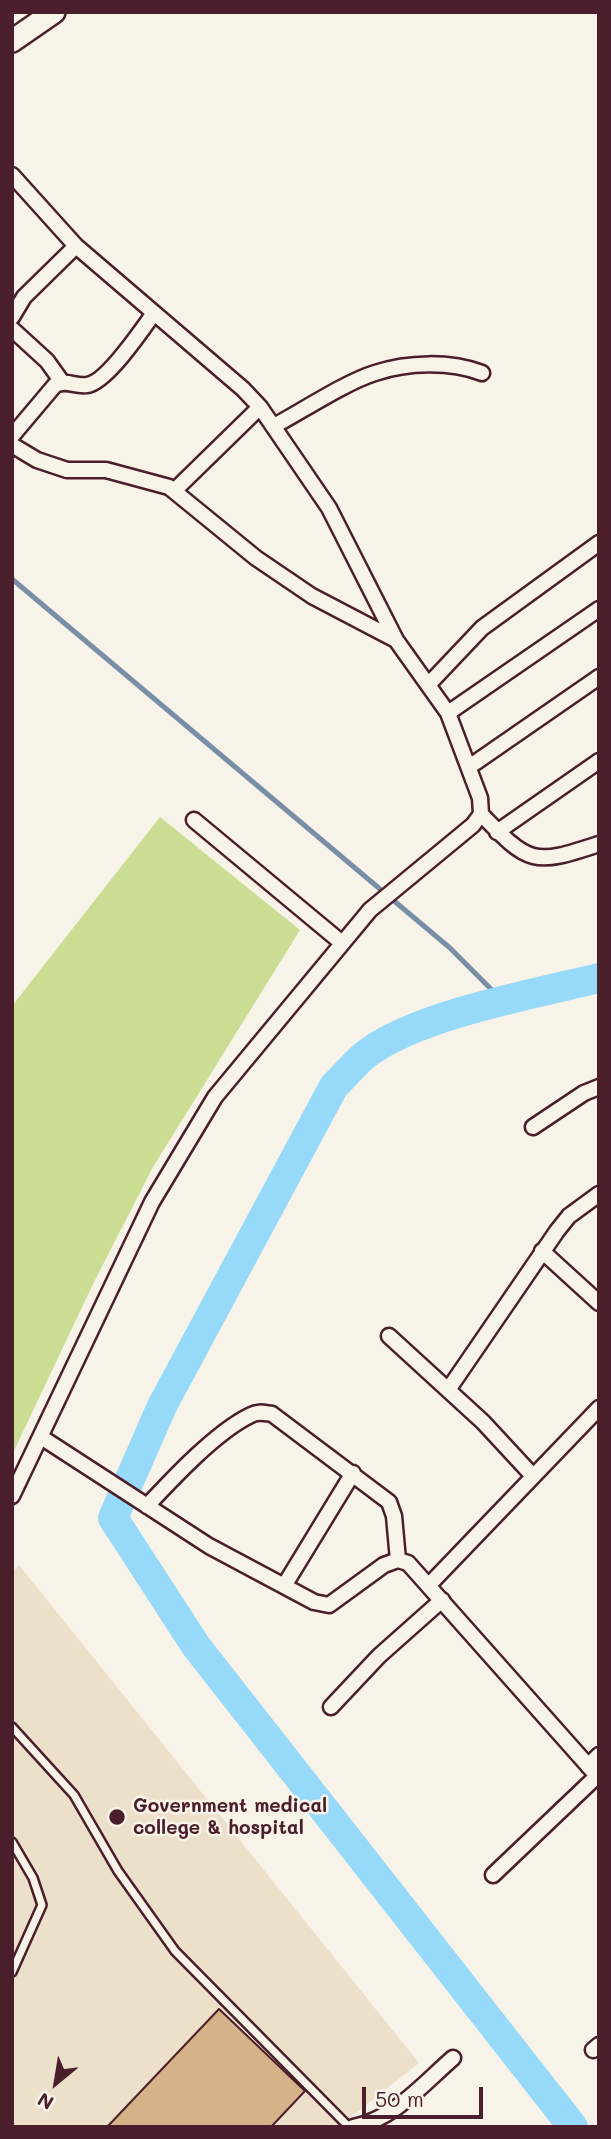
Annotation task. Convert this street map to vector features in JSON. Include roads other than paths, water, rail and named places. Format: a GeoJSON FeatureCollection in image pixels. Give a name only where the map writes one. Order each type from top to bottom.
{"type":"FeatureCollection","features":[{"type":"Feature","properties":{"kind":"street"},"geometry":{"type":"LineString","coordinates":[[12,41],[54,12]]}},
{"type":"Feature","properties":{"kind":"street"},"geometry":{"type":"LineString","coordinates":[[13,180],[76,246],[260,407],[329,508],[396,640],[448,713],[480,798],[481,814],[523,854],[537,859],[550,860],[599,844]]}},
{"type":"Feature","properties":{"kind":"street"},"geometry":{"type":"LineString","coordinates":[[12,317],[24,297],[76,246]]}},
{"type":"Feature","properties":{"kind":"street"},"geometry":{"type":"LineString","coordinates":[[12,436],[55,385],[62,382],[86,386],[92,384],[124,352],[154,313]]}},
{"type":"Feature","properties":{"kind":"street"},"geometry":{"type":"LineString","coordinates":[[12,329],[47,361],[62,382]]}},
{"type":"Feature","properties":{"kind":"street"},"geometry":{"type":"LineString","coordinates":[[274,426],[374,373],[445,364],[461,365],[482,373]]}},
{"type":"Feature","properties":{"kind":"street"},"geometry":{"type":"LineString","coordinates":[[175,490],[260,407]]}},
{"type":"Feature","properties":{"kind":"street"},"geometry":{"type":"LineString","coordinates":[[12,445],[37,460],[67,470],[106,470],[131,474],[175,490],[256,558],[312,596],[396,640]]}},
{"type":"Feature","properties":{"kind":"street"},"geometry":{"type":"LineString","coordinates":[[428,685],[492,619],[599,543]]}},
{"type":"Feature","properties":{"kind":"street"},"geometry":{"type":"LineString","coordinates":[[448,713],[599,609]]}},
{"type":"Feature","properties":{"kind":"street"},"geometry":{"type":"LineString","coordinates":[[468,767],[599,677]]}},
{"type":"Feature","properties":{"kind":"street"},"geometry":{"type":"LineString","coordinates":[[497,832],[599,761]]}},
{"type":"Feature","properties":{"kind":"street"},"geometry":{"type":"LineString","coordinates":[[12,1496],[152,1202],[215,1097],[370,910],[473,825],[481,814]]}},
{"type":"Feature","properties":{"kind":"street"},"geometry":{"type":"LineString","coordinates":[[194,820],[342,943]]}},
{"type":"Feature","properties":{"kind":"street"},"geometry":{"type":"LineString","coordinates":[[533,1127],[584,1093],[599,1087]]}},
{"type":"Feature","properties":{"kind":"street"},"geometry":{"type":"LineString","coordinates":[[448,1390],[542,1251],[569,1216],[599,1194]]}},
{"type":"Feature","properties":{"kind":"street"},"geometry":{"type":"LineString","coordinates":[[542,1251],[599,1303]]}},
{"type":"Feature","properties":{"kind":"street"},"geometry":{"type":"LineString","coordinates":[[389,1336],[483,1422],[533,1476]]}},
{"type":"Feature","properties":{"kind":"street"},"geometry":{"type":"LineString","coordinates":[[429,1585],[599,1408]]}},
{"type":"Feature","properties":{"kind":"street"},"geometry":{"type":"LineString","coordinates":[[141,1502],[242,1420],[260,1412],[272,1414],[388,1502],[394,1516],[398,1560]]}},
{"type":"Feature","properties":{"kind":"street"},"geometry":{"type":"LineString","coordinates":[[41,1437],[209,1546],[314,1601],[329,1605],[384,1565],[398,1560],[408,1563],[596,1768],[493,1875]]}},
{"type":"Feature","properties":{"kind":"street"},"geometry":{"type":"LineString","coordinates":[[284,1586],[353,1473]]}},
{"type":"Feature","properties":{"kind":"street"},"geometry":{"type":"LineString","coordinates":[[331,1706],[379,1656],[442,1600]]}},
{"type":"Feature","properties":{"kind":"street"},"geometry":{"type":"LineString","coordinates":[[351,2127],[377,2121],[391,2112],[453,2058]]}},
{"type":"Feature","properties":{"kind":"lane"},"geometry":{"type":"LineString","coordinates":[[12,1727],[74,1795],[118,1871],[175,1951],[351,2127]]}},
{"type":"Feature","properties":{"kind":"lane"},"geometry":{"type":"LineString","coordinates":[[12,1842],[33,1878],[42,1905],[12,1972]]}},
{"type":"Feature","properties":{"kind":"waterway"},"geometry":{"type":"LineString","coordinates":[[12,579],[450,948],[503,1001]]}},
{"type":"Feature","properties":{"kind":"waterway"},"geometry":{"type":"LineString","coordinates":[[573,2127],[196,1646],[113,1518],[162,1406],[334,1086],[369,1052],[418,1027],[512,998],[599,978]]}},
{"type":"Feature","properties":{"kind":"place","name":"Government medical college & hospital"},"geometry":{"type":"Point","coordinates":[117,1817]}}]}
